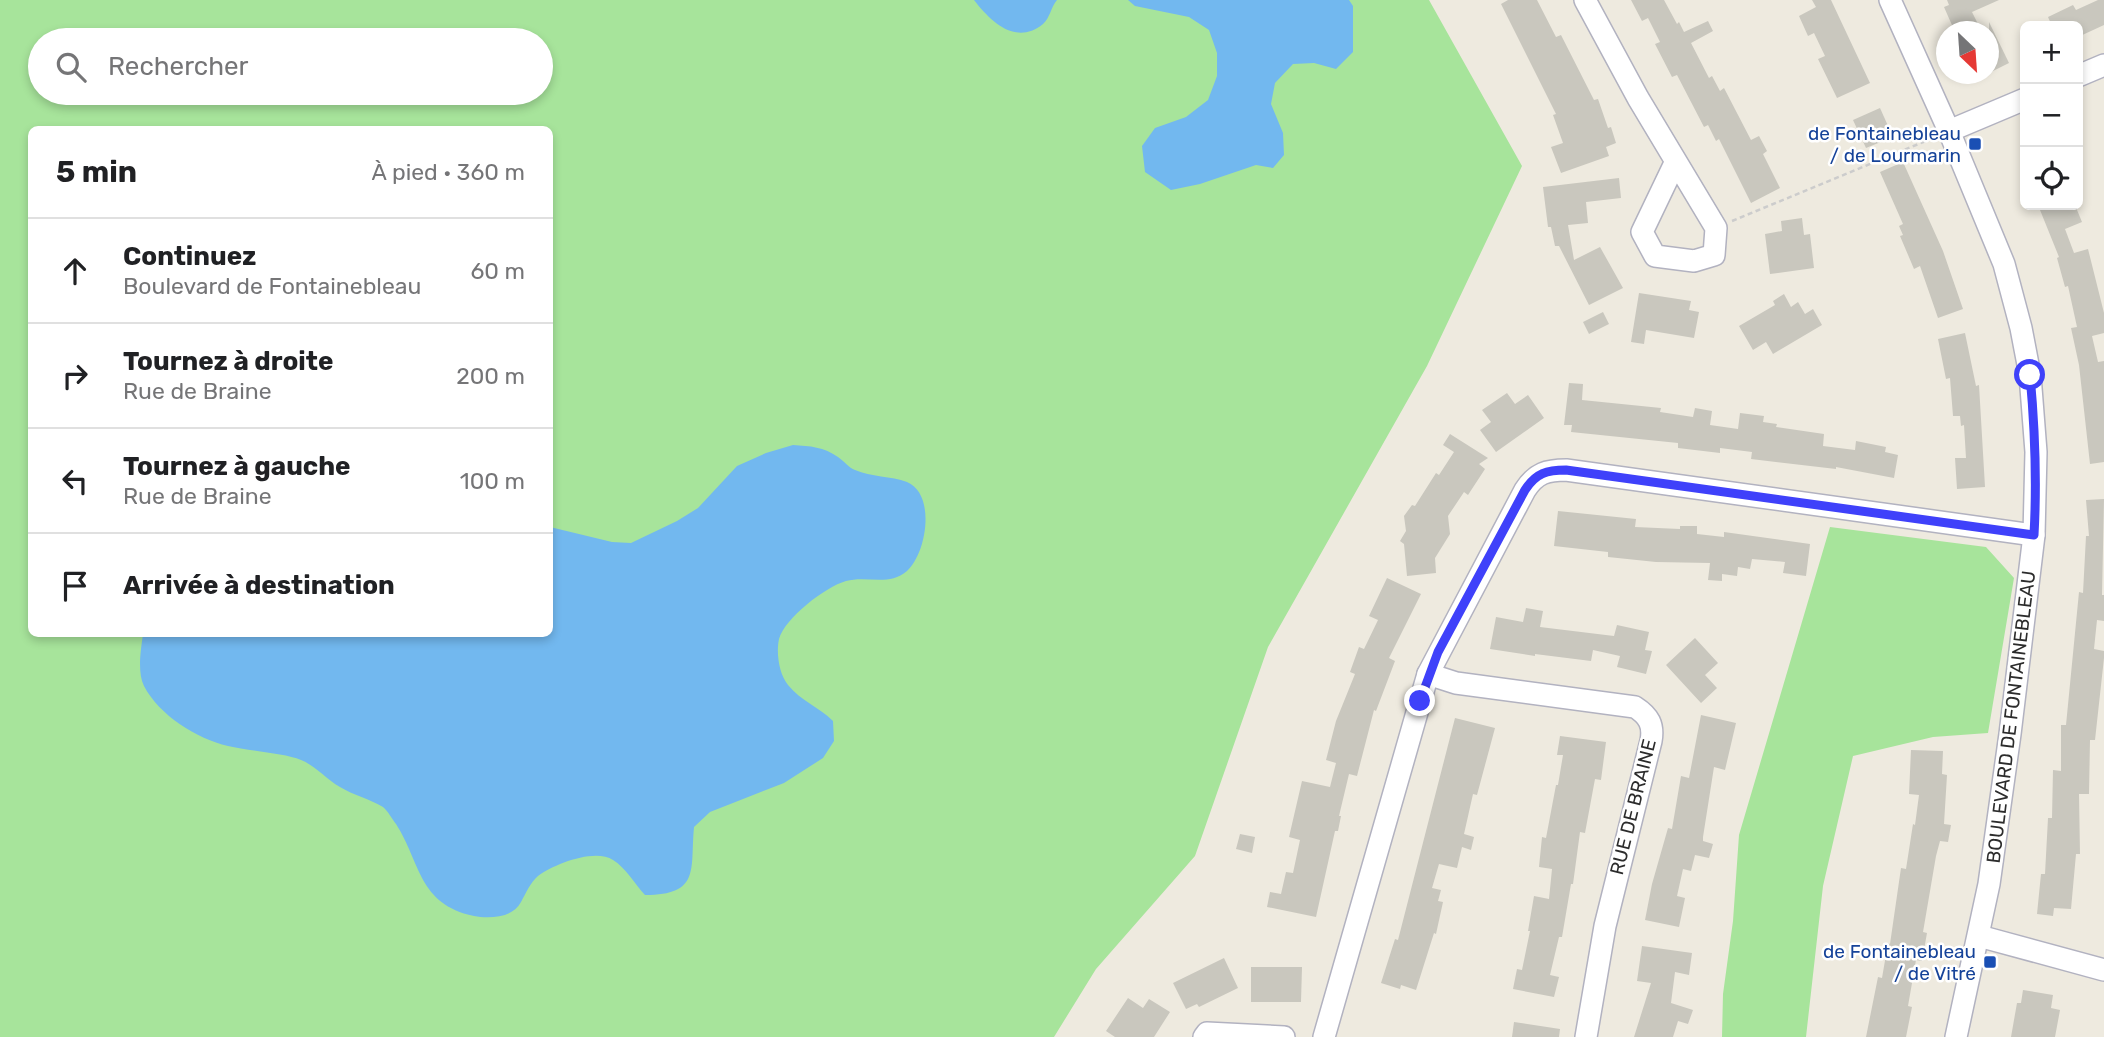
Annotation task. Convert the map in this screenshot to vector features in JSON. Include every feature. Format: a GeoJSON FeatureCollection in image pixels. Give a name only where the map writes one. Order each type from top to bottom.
{"type":"FeatureCollection","features":[{"type":"Feature","properties":{"kind":"street"},"geometry":{"type":"LineString","coordinates":[[1585,0],[1637,98],[1676,161],[1717,228],[1714,254],[1694,261],[1655,256],[1642,232],[1676,161]]}},
{"type":"Feature","properties":{"kind":"street","name":"BOULEVARD DE FONTAINEBLEAU"},"geometry":{"type":"LineString","coordinates":[[1890,0],[1949,131],[2004,264],[2030,375],[2036,452],[2034,535],[2010,734],[1989,884],[1956,1037]]}},
{"type":"Feature","properties":{"kind":"street"},"geometry":{"type":"LineString","coordinates":[[2083,74],[2104,65]]}},
{"type":"Feature","properties":{"kind":"street"},"geometry":{"type":"LineString","coordinates":[[1949,131],[2020,101]]}},
{"type":"Feature","properties":{"kind":"street"},"geometry":{"type":"LineString","coordinates":[[1324,1037],[1428,674],[1532,480],[1545,471],[1566,470],[2034,535]]}},
{"type":"Feature","properties":{"kind":"street","name":"RUE DE BRAINE"},"geometry":{"type":"LineString","coordinates":[[1428,674],[1456,683],[1635,707],[1648,717],[1651,741],[1605,926],[1586,1037]]}},
{"type":"Feature","properties":{"kind":"street"},"geometry":{"type":"LineString","coordinates":[[1979,936],[2104,970]]}},
{"type":"Feature","properties":{"kind":"street"},"geometry":{"type":"LineString","coordinates":[[1204,1037],[1207,1033],[1284,1037]]}},
{"type":"Feature","properties":{"kind":"path"},"geometry":{"type":"LineString","coordinates":[[1717,228],[1949,131]]}},
{"type":"Feature","properties":{"kind":"green space"},"geometry":{"type":"Polygon","coordinates":[[[0,0],[1429,0],[1522,166],[1427,366],[1268,647],[1195,856],[1096,969],[1054,1037],[0,1037],[0,0]]]}},
{"type":"Feature","properties":{"kind":"green space"},"geometry":{"type":"Polygon","coordinates":[[[1830,527],[1986,547],[2014,578],[1988,733],[1933,737],[1853,756],[1823,886],[1806,1037],[1722,1037],[1723,994],[1733,921],[1739,835],[1830,527]]]}},
{"type":"Feature","properties":{"kind":"water"},"geometry":{"type":"Polygon","coordinates":[[[974,0],[1057,0],[1043,24],[1023,33],[1014,32],[996,23],[974,0]]]}},
{"type":"Feature","properties":{"kind":"water"},"geometry":{"type":"Polygon","coordinates":[[[1128,0],[1349,0],[1353,6],[1353,52],[1336,69],[1314,63],[1293,64],[1275,83],[1271,104],[1283,133],[1284,155],[1273,168],[1256,165],[1200,184],[1171,190],[1145,172],[1142,146],[1155,128],[1186,117],[1208,100],[1217,76],[1217,53],[1209,30],[1189,17],[1135,6],[1128,0]]]}},
{"type":"Feature","properties":{"kind":"water"},"geometry":{"type":"Polygon","coordinates":[[[793,445],[822,449],[855,470],[907,482],[922,498],[925,511],[923,538],[914,562],[900,576],[837,584],[807,604],[789,622],[779,639],[782,675],[793,691],[833,721],[834,741],[823,758],[784,783],[710,812],[694,827],[692,867],[684,885],[676,890],[645,895],[617,863],[596,856],[564,862],[538,876],[517,907],[507,914],[480,917],[456,910],[431,892],[396,824],[383,807],[340,787],[301,760],[216,743],[192,732],[159,707],[144,686],[140,660],[143,637],[553,637],[553,528],[612,542],[631,543],[698,508],[737,466],[793,445]]]}},
{"type":"Feature","properties":{"kind":"building"},"geometry":{"type":"Polygon","coordinates":[[[1508,0],[1537,0],[1556,37],[1561,35],[1594,100],[1598,99],[1608,128],[1611,127],[1616,143],[1606,147],[1609,156],[1561,173],[1551,147],[1563,143],[1553,115],[1556,114],[1501,4],[1508,0]]]}},
{"type":"Feature","properties":{"kind":"building"},"geometry":{"type":"Polygon","coordinates":[[[1631,0],[1664,0],[1684,32],[1708,21],[1713,31],[1691,43],[1709,78],[1712,76],[1720,91],[1724,88],[1751,140],[1759,136],[1767,151],[1763,154],[1780,188],[1751,203],[1719,139],[1716,141],[1708,125],[1704,127],[1677,75],[1672,77],[1655,44],[1660,42],[1648,18],[1642,21],[1631,0]]]}},
{"type":"Feature","properties":{"kind":"building"},"geometry":{"type":"Polygon","coordinates":[[[1812,0],[1831,0],[1870,83],[1837,98],[1818,59],[1825,56],[1814,33],[1808,36],[1799,16],[1816,7],[1812,0]]]}},
{"type":"Feature","properties":{"kind":"building"},"geometry":{"type":"Polygon","coordinates":[[[1947,0],[1999,0],[1972,12],[1976,21],[1950,21],[1944,7],[1949,5],[1947,0]]]}},
{"type":"Feature","properties":{"kind":"building"},"geometry":{"type":"Polygon","coordinates":[[[2104,0],[2104,25],[2083,35],[2083,21],[2050,21],[2048,17],[2073,5],[2076,10],[2104,0]]]}},
{"type":"Feature","properties":{"kind":"building"},"geometry":{"type":"Polygon","coordinates":[[[1999,42],[2009,63],[1999,68],[1999,42]]]}},
{"type":"Feature","properties":{"kind":"building"},"geometry":{"type":"Polygon","coordinates":[[[1880,108],[1893,137],[1866,148],[1853,120],[1880,108]]]}},
{"type":"Feature","properties":{"kind":"building"},"geometry":{"type":"Polygon","coordinates":[[[1903,162],[1943,251],[1963,309],[1938,318],[1920,266],[1914,269],[1900,236],[1903,235],[1899,226],[1903,224],[1880,172],[1903,162]]]}},
{"type":"Feature","properties":{"kind":"building"},"geometry":{"type":"Polygon","coordinates":[[[1619,178],[1621,198],[1586,202],[1588,223],[1568,225],[1574,260],[1600,247],[1623,288],[1589,305],[1559,246],[1555,246],[1551,227],[1548,227],[1543,187],[1619,178]]]}},
{"type":"Feature","properties":{"kind":"building"},"geometry":{"type":"Polygon","coordinates":[[[2040,210],[2077,210],[2082,222],[2065,229],[2074,253],[2088,249],[2104,313],[2104,333],[2092,336],[2098,362],[2104,361],[2104,462],[2090,464],[2079,365],[2071,328],[2077,327],[2068,286],[2065,287],[2057,258],[2059,257],[2040,210]]]}},
{"type":"Feature","properties":{"kind":"building"},"geometry":{"type":"Polygon","coordinates":[[[1802,218],[1804,235],[1810,234],[1814,268],[1770,274],[1765,234],[1782,231],[1781,221],[1802,218]]]}},
{"type":"Feature","properties":{"kind":"building"},"geometry":{"type":"Polygon","coordinates":[[[1639,293],[1691,301],[1689,310],[1699,312],[1694,338],[1646,330],[1644,344],[1631,342],[1639,293]]]}},
{"type":"Feature","properties":{"kind":"building"},"geometry":{"type":"Polygon","coordinates":[[[1784,294],[1791,307],[1798,302],[1805,314],[1813,309],[1822,325],[1773,354],[1766,342],[1753,350],[1739,326],[1775,305],[1773,301],[1784,294]]]}},
{"type":"Feature","properties":{"kind":"building"},"geometry":{"type":"Polygon","coordinates":[[[1603,312],[1609,324],[1589,334],[1583,322],[1603,312]]]}},
{"type":"Feature","properties":{"kind":"building"},"geometry":{"type":"Polygon","coordinates":[[[1965,333],[1976,386],[1979,385],[1985,487],[1957,489],[1955,458],[1966,458],[1964,425],[1961,426],[1960,416],[1953,416],[1950,378],[1946,379],[1938,339],[1965,333]]]}},
{"type":"Feature","properties":{"kind":"building"},"geometry":{"type":"Polygon","coordinates":[[[1569,383],[1583,384],[1582,400],[1661,408],[1660,412],[1693,417],[1695,408],[1712,411],[1710,425],[1738,429],[1740,413],[1764,416],[1763,422],[1777,424],[1776,427],[1824,434],[1823,446],[1855,450],[1856,441],[1886,447],[1885,452],[1898,455],[1894,478],[1836,467],[1751,459],[1752,452],[1720,448],[1720,453],[1678,448],[1678,443],[1571,432],[1572,425],[1564,425],[1569,383]]]}},
{"type":"Feature","properties":{"kind":"building"},"geometry":{"type":"Polygon","coordinates":[[[1507,393],[1515,404],[1528,395],[1544,418],[1496,452],[1480,430],[1491,422],[1482,410],[1507,393]]]}},
{"type":"Feature","properties":{"kind":"building"},"geometry":{"type":"Polygon","coordinates":[[[1450,434],[1488,458],[1479,464],[1485,469],[1468,495],[1464,492],[1448,516],[1450,534],[1435,558],[1436,573],[1407,576],[1404,544],[1400,541],[1406,531],[1404,516],[1412,505],[1415,506],[1436,473],[1439,475],[1454,452],[1443,445],[1450,434]]]}},
{"type":"Feature","properties":{"kind":"building"},"geometry":{"type":"Polygon","coordinates":[[[2104,499],[2104,621],[2097,620],[2094,649],[2104,651],[2104,658],[2095,740],[2090,740],[2089,794],[2079,794],[2080,854],[2076,854],[2071,909],[2054,908],[2053,916],[2037,914],[2041,874],[2045,874],[2048,818],[2052,818],[2053,770],[2061,771],[2061,725],[2066,725],[2079,592],[2083,593],[2086,536],[2089,536],[2086,500],[2104,499]]]}},
{"type":"Feature","properties":{"kind":"building"},"geometry":{"type":"Polygon","coordinates":[[[1558,511],[1636,519],[1635,527],[1680,529],[1680,526],[1697,526],[1697,534],[1724,537],[1724,532],[1810,544],[1806,576],[1783,573],[1785,562],[1752,559],[1750,569],[1738,567],[1737,576],[1722,574],[1722,581],[1708,580],[1710,563],[1656,562],[1608,557],[1608,552],[1554,546],[1558,511]]]}},
{"type":"Feature","properties":{"kind":"building"},"geometry":{"type":"Polygon","coordinates":[[[1387,578],[1421,594],[1389,658],[1395,661],[1376,711],[1374,710],[1357,776],[1349,774],[1316,917],[1267,907],[1270,892],[1281,894],[1286,872],[1293,873],[1300,840],[1289,837],[1302,781],[1330,787],[1336,763],[1326,760],[1336,721],[1355,674],[1350,672],[1359,647],[1364,649],[1378,620],[1369,616],[1387,578]]]}},
{"type":"Feature","properties":{"kind":"building"},"geometry":{"type":"Polygon","coordinates":[[[1526,608],[1543,611],[1540,627],[1614,636],[1617,625],[1649,632],[1645,650],[1652,651],[1646,674],[1617,667],[1620,656],[1593,650],[1591,661],[1490,649],[1496,617],[1523,622],[1526,608]]]}},
{"type":"Feature","properties":{"kind":"building"},"geometry":{"type":"Polygon","coordinates":[[[1695,638],[1718,663],[1705,675],[1717,688],[1701,703],[1666,665],[1695,638]]]}},
{"type":"Feature","properties":{"kind":"building"},"geometry":{"type":"Polygon","coordinates":[[[1701,715],[1736,723],[1725,770],[1714,767],[1703,837],[1703,841],[1713,844],[1709,858],[1695,855],[1691,871],[1683,869],[1677,896],[1685,898],[1679,927],[1645,920],[1668,828],[1672,829],[1681,776],[1689,778],[1701,715]]]}},
{"type":"Feature","properties":{"kind":"building"},"geometry":{"type":"Polygon","coordinates":[[[1455,718],[1495,728],[1477,795],[1473,794],[1464,834],[1474,837],[1471,850],[1462,847],[1457,868],[1439,864],[1432,888],[1441,890],[1438,901],[1443,902],[1436,934],[1434,933],[1416,990],[1401,985],[1400,989],[1381,983],[1395,939],[1398,940],[1455,718]]]}},
{"type":"Feature","properties":{"kind":"building"},"geometry":{"type":"Polygon","coordinates":[[[1560,736],[1606,742],[1601,780],[1595,779],[1585,833],[1580,832],[1562,937],[1559,937],[1550,975],[1559,977],[1554,997],[1513,989],[1517,969],[1522,970],[1534,896],[1549,899],[1552,869],[1539,867],[1542,837],[1546,838],[1563,755],[1557,755],[1560,736]]]}},
{"type":"Feature","properties":{"kind":"building"},"geometry":{"type":"Polygon","coordinates":[[[1911,750],[1943,751],[1942,774],[1947,775],[1944,824],[1951,825],[1948,842],[1940,841],[1936,856],[1923,932],[1927,933],[1922,961],[1916,960],[1906,1037],[1866,1037],[1878,977],[1882,978],[1888,943],[1890,944],[1901,868],[1906,869],[1913,824],[1915,825],[1919,795],[1909,794],[1911,750]]]}},
{"type":"Feature","properties":{"kind":"building"},"geometry":{"type":"Polygon","coordinates":[[[1240,834],[1255,837],[1252,853],[1236,849],[1240,834]]]}},
{"type":"Feature","properties":{"kind":"building"},"geometry":{"type":"Polygon","coordinates":[[[1642,946],[1692,953],[1689,975],[1675,972],[1671,1003],[1693,1010],[1688,1024],[1678,1021],[1673,1037],[1634,1037],[1651,983],[1637,981],[1642,946]]]}},
{"type":"Feature","properties":{"kind":"building"},"geometry":{"type":"Polygon","coordinates":[[[1224,958],[1238,988],[1199,1007],[1197,1004],[1186,1009],[1173,983],[1224,958]]]}},
{"type":"Feature","properties":{"kind":"building"},"geometry":{"type":"Polygon","coordinates":[[[1251,967],[1302,967],[1301,1002],[1251,1002],[1251,967]]]}},
{"type":"Feature","properties":{"kind":"building"},"geometry":{"type":"Polygon","coordinates":[[[2023,990],[2053,995],[2051,1008],[2060,1010],[2055,1037],[2011,1037],[2017,1003],[2021,1003],[2023,990]]]}},
{"type":"Feature","properties":{"kind":"building"},"geometry":{"type":"Polygon","coordinates":[[[1128,998],[1143,1008],[1149,999],[1170,1012],[1154,1037],[1115,1037],[1106,1031],[1128,998]]]}},
{"type":"Feature","properties":{"kind":"building"},"geometry":{"type":"Polygon","coordinates":[[[1514,1022],[1560,1029],[1559,1037],[1512,1037],[1514,1022]]]}},
{"type":"Feature","properties":{"kind":"place","name":"de Fontainebleau / de Lourmarin"},"geometry":{"type":"Point","coordinates":[1975,144]}},
{"type":"Feature","properties":{"kind":"place","name":"de Fontainebleau / de Vitré"},"geometry":{"type":"Point","coordinates":[1990,962]}},
{"type":"Feature","properties":{"kind":"route"},"geometry":{"type":"LineString","coordinates":[[1420,701],[1438,652],[1525,490],[1532,480],[1545,471],[1566,470],[2034,535],[2037,491],[2030,375]]}}]}
